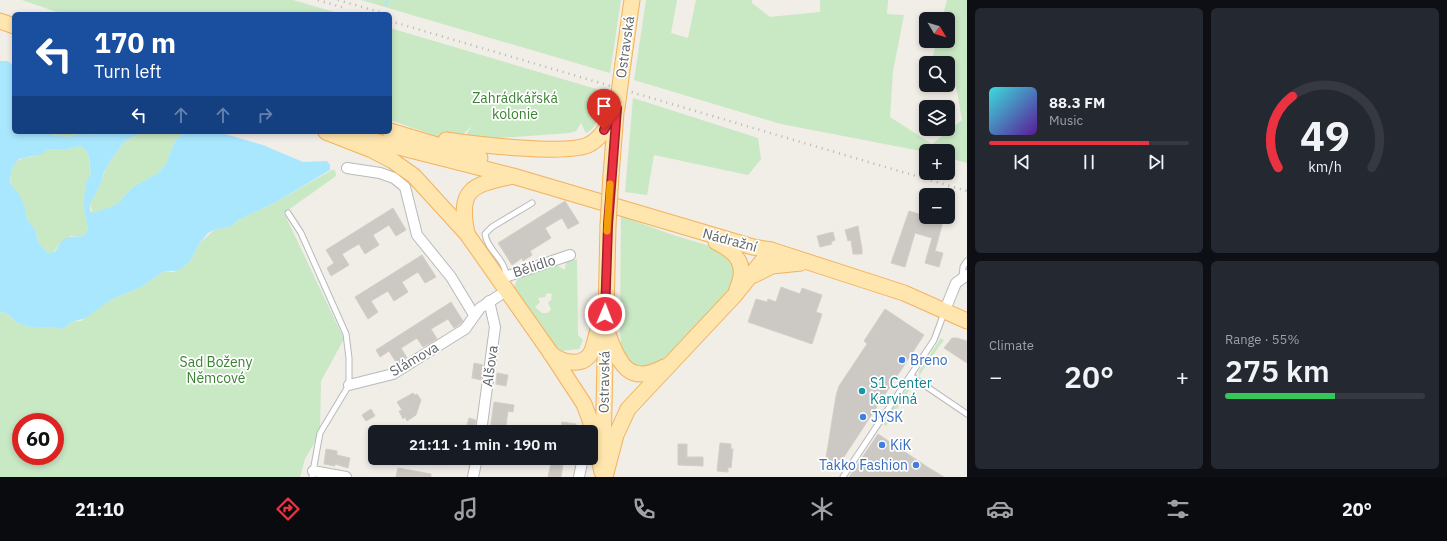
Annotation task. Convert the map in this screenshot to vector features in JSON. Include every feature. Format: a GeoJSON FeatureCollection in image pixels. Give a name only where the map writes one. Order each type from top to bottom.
{"type":"FeatureCollection","features":[{"type":"Feature","properties":{"kind":"main road","name":"Ostravská"},"geometry":{"type":"LineString","coordinates":[[603,475],[605,303],[611,175],[617,108],[632,0]]}},
{"type":"Feature","properties":{"kind":"main road"},"geometry":{"type":"LineString","coordinates":[[0,21],[12,25]]}},
{"type":"Feature","properties":{"kind":"main road"},"geometry":{"type":"LineString","coordinates":[[395,133],[473,144],[546,149],[577,149],[588,145],[598,137],[617,108]]}},
{"type":"Feature","properties":{"kind":"main road"},"geometry":{"type":"LineString","coordinates":[[395,133],[512,172],[740,237],[771,250],[739,289],[666,366],[625,414],[616,435],[603,475]]}},
{"type":"Feature","properties":{"kind":"main road"},"geometry":{"type":"LineString","coordinates":[[331,134],[372,150],[393,161],[414,176],[467,234],[504,282],[587,412],[603,475]]}},
{"type":"Feature","properties":{"kind":"main road"},"geometry":{"type":"LineString","coordinates":[[347,134],[488,170],[512,172]]}},
{"type":"Feature","properties":{"kind":"main road"},"geometry":{"type":"LineString","coordinates":[[450,215],[462,191],[474,178],[488,170]]}},
{"type":"Feature","properties":{"kind":"main road"},"geometry":{"type":"LineString","coordinates":[[467,234],[463,210],[469,193],[480,184],[512,172]]}},
{"type":"Feature","properties":{"kind":"main road","name":"Nádražní"},"geometry":{"type":"LineString","coordinates":[[512,172],[686,227],[810,262],[904,293],[967,321]]}},
{"type":"Feature","properties":{"kind":"main road"},"geometry":{"type":"LineString","coordinates":[[686,227],[725,246],[736,257],[740,264],[742,273],[739,289]]}},
{"type":"Feature","properties":{"kind":"main road"},"geometry":{"type":"LineString","coordinates":[[739,289],[766,268],[779,265],[810,262]]}},
{"type":"Feature","properties":{"kind":"main road"},"geometry":{"type":"LineString","coordinates":[[550,352],[559,360],[566,362],[577,362],[587,357],[592,350],[605,303]]}},
{"type":"Feature","properties":{"kind":"main road"},"geometry":{"type":"LineString","coordinates":[[605,325],[616,357],[625,368],[642,374],[654,372],[666,366]]}},
{"type":"Feature","properties":{"kind":"street"},"geometry":{"type":"LineString","coordinates":[[347,168],[380,173],[394,178],[405,187],[417,235],[451,277],[474,315]]}},
{"type":"Feature","properties":{"kind":"street","name":"Bělidlo"},"geometry":{"type":"LineString","coordinates":[[504,282],[570,255]]}},
{"type":"Feature","properties":{"kind":"street"},"geometry":{"type":"LineString","coordinates":[[945,310],[952,289],[965,276]]}},
{"type":"Feature","properties":{"kind":"street","name":"Slámova"},"geometry":{"type":"LineString","coordinates":[[349,385],[393,374],[465,329],[474,315],[489,301],[504,282]]}},
{"type":"Feature","properties":{"kind":"street","name":"Alšova"},"geometry":{"type":"LineString","coordinates":[[482,425],[495,327],[489,301]]}},
{"type":"Feature","properties":{"kind":"street"},"geometry":{"type":"LineString","coordinates":[[473,477],[475,465]]}},
{"type":"Feature","properties":{"kind":"street"},"geometry":{"type":"LineString","coordinates":[[579,477],[582,465]]}},
{"type":"Feature","properties":{"kind":"street"},"geometry":{"type":"LineString","coordinates":[[312,474],[346,477]]}},
{"type":"Feature","properties":{"kind":"lane"},"geometry":{"type":"LineString","coordinates":[[504,282],[504,265],[487,240],[485,234],[492,227],[532,203]]}},
{"type":"Feature","properties":{"kind":"lane"},"geometry":{"type":"LineString","coordinates":[[288,213],[301,233],[346,334],[349,385],[320,433],[312,474]]}},
{"type":"Feature","properties":{"kind":"lane"},"geometry":{"type":"LineString","coordinates":[[965,276],[963,266],[967,261]]}},
{"type":"Feature","properties":{"kind":"lane"},"geometry":{"type":"LineString","coordinates":[[842,477],[934,340],[945,310]]}},
{"type":"Feature","properties":{"kind":"lane"},"geometry":{"type":"LineString","coordinates":[[911,376],[967,414]]}},
{"type":"Feature","properties":{"kind":"green space"},"geometry":{"type":"Polygon","coordinates":[[[22,0],[293,0],[334,12],[57,12],[22,0]]]}},
{"type":"Feature","properties":{"kind":"green space"},"geometry":{"type":"Polygon","coordinates":[[[361,0],[621,0],[610,73],[361,0]]]}},
{"type":"Feature","properties":{"kind":"green space"},"geometry":{"type":"Polygon","coordinates":[[[646,0],[677,0],[671,33],[688,38],[696,0],[752,0],[752,3],[770,17],[820,12],[820,0],[888,0],[887,14],[904,15],[893,71],[890,117],[932,144],[919,144],[919,151],[781,124],[634,80],[646,0]]]}},
{"type":"Feature","properties":{"kind":"green space"},"geometry":{"type":"Polygon","coordinates":[[[947,0],[967,0],[967,163],[955,160],[955,144],[932,144],[942,136],[955,136],[955,126],[962,120],[955,86],[955,56],[933,56],[935,48],[955,48],[955,12],[944,12],[947,0]]]}},
{"type":"Feature","properties":{"kind":"green space","name":"Zahrádkářská kolonie"},"geometry":{"type":"Polygon","coordinates":[[[392,29],[603,91],[598,121],[591,130],[586,133],[581,123],[576,131],[569,133],[486,139],[464,138],[472,125],[461,137],[439,137],[392,121],[392,29]]]}},
{"type":"Feature","properties":{"kind":"green space"},"geometry":{"type":"Polygon","coordinates":[[[633,98],[758,138],[761,159],[748,175],[654,155],[647,195],[625,192],[633,98]]]}},
{"type":"Feature","properties":{"kind":"green space"},"geometry":{"type":"Polygon","coordinates":[[[51,134],[79,134],[69,137],[51,134]]]}},
{"type":"Feature","properties":{"kind":"green space"},"geometry":{"type":"Polygon","coordinates":[[[138,134],[183,134],[175,141],[166,164],[158,173],[133,187],[116,205],[96,214],[92,212],[90,204],[101,183],[106,167],[125,141],[138,134]]]}},
{"type":"Feature","properties":{"kind":"green space"},"geometry":{"type":"Polygon","coordinates":[[[80,146],[84,148],[88,154],[91,174],[86,183],[83,203],[88,230],[84,236],[71,236],[58,245],[53,254],[48,253],[38,242],[36,231],[27,219],[24,205],[11,185],[10,172],[16,162],[23,158],[32,157],[48,149],[65,150],[80,146]]]}},
{"type":"Feature","properties":{"kind":"green space","name":"Sad Boženy Němcové"},"geometry":{"type":"Polygon","coordinates":[[[332,170],[335,170],[336,176],[284,213],[344,339],[321,381],[320,433],[305,459],[300,477],[0,477],[0,312],[8,314],[17,323],[32,328],[50,327],[63,329],[72,322],[81,321],[110,300],[141,287],[163,272],[174,272],[191,260],[199,244],[214,230],[232,226],[238,220],[278,201],[332,170]]]}},
{"type":"Feature","properties":{"kind":"green space"},"geometry":{"type":"Polygon","coordinates":[[[621,216],[670,234],[713,247],[726,253],[736,268],[733,285],[729,291],[669,354],[652,366],[640,366],[629,361],[621,344],[621,216]]]}},
{"type":"Feature","properties":{"kind":"green space"},"geometry":{"type":"Polygon","coordinates":[[[577,259],[578,335],[583,340],[579,349],[561,351],[554,344],[514,287],[517,280],[534,271],[556,265],[565,270],[566,262],[577,259]],[[547,293],[545,297],[538,298],[540,302],[535,307],[542,313],[548,313],[551,309],[548,303],[551,300],[552,294],[547,293]]]}},
{"type":"Feature","properties":{"kind":"green space"},"geometry":{"type":"Polygon","coordinates":[[[941,338],[944,341],[919,376],[919,371],[941,338]]]}},
{"type":"Feature","properties":{"kind":"green space"},"geometry":{"type":"Polygon","coordinates":[[[909,386],[912,386],[886,426],[882,423],[909,386]]]}},
{"type":"Feature","properties":{"kind":"water"},"geometry":{"type":"Polygon","coordinates":[[[0,61],[7,61],[12,64],[12,134],[51,134],[69,137],[79,134],[138,134],[125,141],[109,163],[90,204],[90,211],[94,213],[116,205],[133,187],[158,173],[166,164],[175,141],[183,134],[225,134],[263,145],[303,162],[327,161],[330,165],[330,170],[278,201],[238,220],[232,226],[208,233],[199,244],[191,260],[180,270],[163,272],[141,287],[110,300],[86,318],[72,322],[63,329],[50,327],[32,328],[17,323],[8,314],[0,312],[0,61]],[[80,146],[65,150],[48,149],[42,154],[19,159],[12,168],[10,179],[11,185],[19,194],[24,205],[27,219],[36,231],[38,242],[48,253],[55,252],[60,243],[66,238],[84,236],[88,230],[83,203],[86,183],[91,173],[90,162],[86,151],[80,146]]]}},
{"type":"Feature","properties":{"kind":"building"},"geometry":{"type":"Polygon","coordinates":[[[565,201],[579,223],[568,229],[562,218],[545,228],[551,238],[530,251],[532,255],[523,261],[522,258],[512,265],[498,243],[565,201]]]}},
{"type":"Feature","properties":{"kind":"building"},"geometry":{"type":"Polygon","coordinates":[[[393,208],[406,230],[396,236],[389,225],[373,235],[379,245],[365,254],[359,244],[342,254],[349,265],[331,276],[327,268],[334,263],[326,250],[393,208]]]}},
{"type":"Feature","properties":{"kind":"building"},"geometry":{"type":"Polygon","coordinates":[[[909,211],[919,214],[919,224],[942,224],[935,251],[943,253],[939,267],[925,263],[932,238],[915,233],[905,267],[891,263],[909,211]]]}},
{"type":"Feature","properties":{"kind":"building"},"geometry":{"type":"Polygon","coordinates":[[[858,226],[862,254],[853,254],[851,240],[848,241],[845,230],[858,226]]]}},
{"type":"Feature","properties":{"kind":"building"},"geometry":{"type":"Polygon","coordinates":[[[833,232],[835,240],[831,242],[832,244],[820,247],[817,236],[833,232]]]}},
{"type":"Feature","properties":{"kind":"building"},"geometry":{"type":"Polygon","coordinates":[[[422,255],[436,277],[425,283],[418,272],[402,282],[408,292],[394,301],[388,291],[371,301],[378,312],[368,319],[355,297],[422,255]]]}},
{"type":"Feature","properties":{"kind":"building"},"geometry":{"type":"Polygon","coordinates":[[[781,287],[800,294],[802,288],[822,295],[816,312],[822,314],[812,344],[748,322],[756,299],[767,302],[768,299],[776,302],[781,287]]]}},
{"type":"Feature","properties":{"kind":"building"},"geometry":{"type":"Polygon","coordinates":[[[451,302],[463,321],[460,324],[454,328],[448,319],[431,329],[437,339],[423,347],[417,338],[401,348],[407,358],[397,364],[389,351],[380,357],[376,350],[451,302]]]}},
{"type":"Feature","properties":{"kind":"building","name":"S1 Center Karviná"},"geometry":{"type":"Polygon","coordinates":[[[885,309],[924,335],[838,466],[826,458],[836,396],[839,386],[867,344],[864,341],[885,309]]]}},
{"type":"Feature","properties":{"kind":"building","name":"S1 Center Karviná"},"geometry":{"type":"Polygon","coordinates":[[[952,338],[967,341],[967,363],[944,348],[952,338]]]}},
{"type":"Feature","properties":{"kind":"building"},"geometry":{"type":"Polygon","coordinates":[[[474,363],[483,365],[481,380],[472,378],[474,363]]]}},
{"type":"Feature","properties":{"kind":"building"},"geometry":{"type":"Polygon","coordinates":[[[497,373],[508,375],[506,386],[496,384],[497,373]]]}},
{"type":"Feature","properties":{"kind":"building"},"geometry":{"type":"Polygon","coordinates":[[[413,393],[415,395],[417,394],[421,400],[416,415],[407,421],[405,417],[403,419],[399,411],[402,410],[397,402],[413,393]]]}},
{"type":"Feature","properties":{"kind":"building"},"geometry":{"type":"Polygon","coordinates":[[[494,402],[514,405],[513,412],[508,411],[506,425],[491,425],[494,402]]]}},
{"type":"Feature","properties":{"kind":"building"},"geometry":{"type":"Polygon","coordinates":[[[371,409],[375,416],[366,421],[362,415],[371,409]]]}},
{"type":"Feature","properties":{"kind":"building"},"geometry":{"type":"Polygon","coordinates":[[[469,418],[476,420],[475,425],[467,425],[469,418]]]}},
{"type":"Feature","properties":{"kind":"building"},"geometry":{"type":"Polygon","coordinates":[[[562,422],[576,424],[576,425],[561,425],[562,422]]]}},
{"type":"Feature","properties":{"kind":"building","name":"S1 Center Karviná"},"geometry":{"type":"Polygon","coordinates":[[[878,434],[929,468],[944,477],[849,477],[878,434]]]}},
{"type":"Feature","properties":{"kind":"building"},"geometry":{"type":"Polygon","coordinates":[[[720,443],[731,444],[731,449],[733,449],[731,468],[728,467],[728,472],[717,471],[720,443]]]}},
{"type":"Feature","properties":{"kind":"building"},"geometry":{"type":"Polygon","coordinates":[[[678,444],[687,444],[687,457],[703,457],[703,466],[678,465],[678,444]]]}},
{"type":"Feature","properties":{"kind":"building"},"geometry":{"type":"Polygon","coordinates":[[[326,449],[337,451],[337,455],[350,458],[348,468],[335,464],[335,466],[324,464],[326,449]]]}},
{"type":"Feature","properties":{"kind":"building"},"geometry":{"type":"Polygon","coordinates":[[[551,465],[563,465],[561,477],[548,477],[551,465]]]}},
{"type":"Feature","properties":{"kind":"building"},"geometry":{"type":"Polygon","coordinates":[[[398,468],[431,474],[431,477],[396,477],[398,468]]]}},
{"type":"Feature","properties":{"kind":"waterway"},"geometry":{"type":"LineString","coordinates":[[386,5],[387,0]]}},
{"type":"Feature","properties":{"kind":"railway"},"geometry":{"type":"LineString","coordinates":[[318,0],[345,8]]}},
{"type":"Feature","properties":{"kind":"railway"},"geometry":{"type":"LineString","coordinates":[[338,0],[379,12]]}},
{"type":"Feature","properties":{"kind":"railway"},"geometry":{"type":"LineString","coordinates":[[392,22],[967,191]]}},
{"type":"Feature","properties":{"kind":"slow traffic"},"geometry":{"type":"LineString","coordinates":[[607,231],[610,184]]}},
{"type":"Feature","properties":{"kind":"place","name":"Breno"},"geometry":{"type":"Point","coordinates":[902,360]}},
{"type":"Feature","properties":{"kind":"place","name":"S1 Center Karviná"},"geometry":{"type":"Point","coordinates":[862,391]}},
{"type":"Feature","properties":{"kind":"place","name":"JYSK"},"geometry":{"type":"Point","coordinates":[863,417]}},
{"type":"Feature","properties":{"kind":"place","name":"KiK"},"geometry":{"type":"Point","coordinates":[882,445]}},
{"type":"Feature","properties":{"kind":"place","name":"Takko Fashion"},"geometry":{"type":"Point","coordinates":[916,465]}},
{"type":"Feature","properties":{"kind":"route"},"geometry":{"type":"LineString","coordinates":[[604,130],[617,108],[608,225],[605,314]]}}]}
